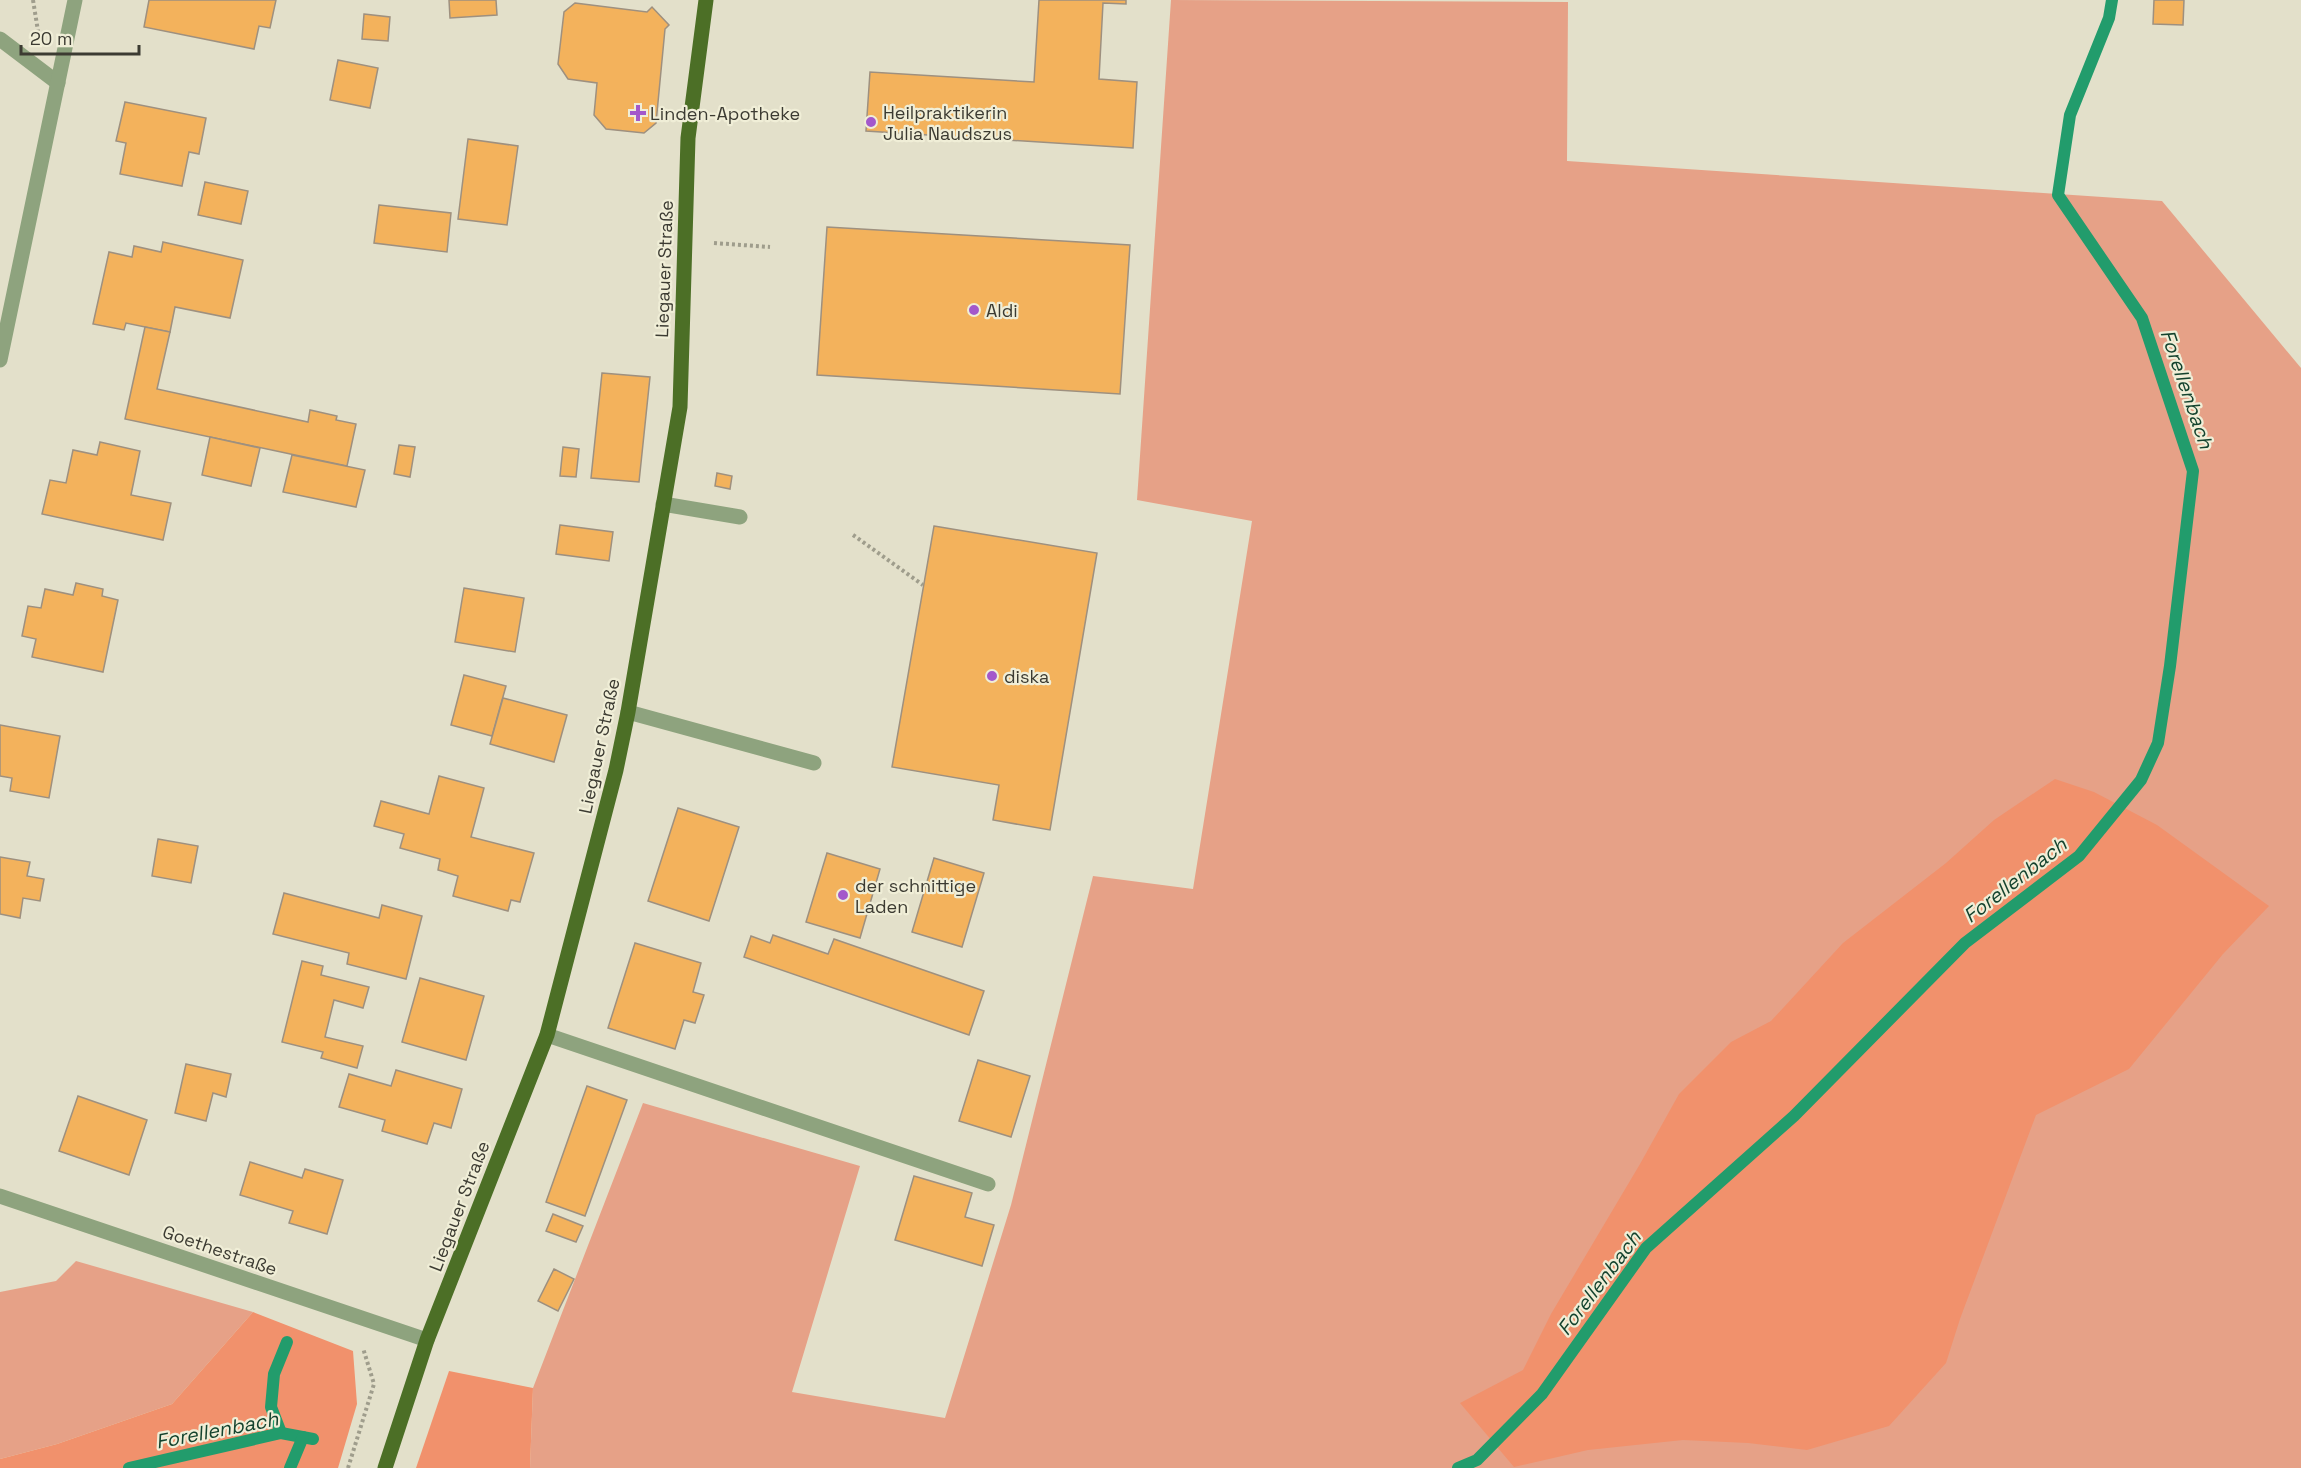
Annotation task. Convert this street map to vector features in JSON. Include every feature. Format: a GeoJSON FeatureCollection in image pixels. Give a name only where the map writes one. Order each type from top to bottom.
{"type":"FeatureCollection","features":[{"type":"Feature","properties":{"kind":"main road","name":"Liegauer Straße"},"geometry":{"type":"LineString","coordinates":[[385,1468],[427,1340],[547,1035],[616,770],[680,407],[688,138],[706,0]]}},
{"type":"Feature","properties":{"kind":"street"},"geometry":{"type":"LineString","coordinates":[[0,360],[75,0]]}},
{"type":"Feature","properties":{"kind":"street"},"geometry":{"type":"LineString","coordinates":[[0,39],[58,83]]}},
{"type":"Feature","properties":{"kind":"street"},"geometry":{"type":"LineString","coordinates":[[663,504],[740,518]]}},
{"type":"Feature","properties":{"kind":"street"},"geometry":{"type":"LineString","coordinates":[[628,712],[814,763]]}},
{"type":"Feature","properties":{"kind":"street"},"geometry":{"type":"LineString","coordinates":[[547,1035],[988,1184]]}},
{"type":"Feature","properties":{"kind":"street","name":"Goethestraße"},"geometry":{"type":"LineString","coordinates":[[0,1196],[427,1340]]}},
{"type":"Feature","properties":{"kind":"path"},"geometry":{"type":"LineString","coordinates":[[706,242],[770,248]]}},
{"type":"Feature","properties":{"kind":"path"},"geometry":{"type":"LineString","coordinates":[[853,535],[923,585]]}},
{"type":"Feature","properties":{"kind":"path"},"geometry":{"type":"LineString","coordinates":[[348,1468],[374,1384],[354,1316]]}},
{"type":"Feature","properties":{"kind":"shaded area"},"geometry":{"type":"Polygon","coordinates":[[[1171,0],[1568,2],[1567,161],[2162,201],[2301,368],[2301,1468],[530,1468],[533,1388],[643,1103],[860,1166],[792,1392],[945,1418],[1011,1205],[1093,876],[1193,889],[1252,521],[1137,500],[1171,0]]]}},
{"type":"Feature","properties":{"kind":"shaded area"},"geometry":{"type":"Polygon","coordinates":[[[2055,779],[2094,792],[2157,825],[2269,906],[2223,954],[2129,1069],[2036,1115],[1960,1319],[1946,1363],[1889,1426],[1807,1450],[1748,1443],[1683,1440],[1588,1450],[1514,1467],[1460,1403],[1523,1370],[1551,1314],[1679,1094],[1731,1042],[1771,1021],[1843,943],[1946,863],[1994,820],[2055,779]]]}},
{"type":"Feature","properties":{"kind":"shaded area"},"geometry":{"type":"Polygon","coordinates":[[[76,1261],[253,1312],[172,1404],[57,1444],[0,1459],[0,1292],[56,1281],[76,1261]]]}},
{"type":"Feature","properties":{"kind":"shaded area"},"geometry":{"type":"Polygon","coordinates":[[[253,1312],[353,1351],[357,1404],[338,1468],[0,1468],[0,1459],[57,1444],[172,1404],[253,1312]]]}},
{"type":"Feature","properties":{"kind":"shaded area"},"geometry":{"type":"Polygon","coordinates":[[[449,1371],[533,1388],[530,1468],[416,1468],[449,1371]]]}},
{"type":"Feature","properties":{"kind":"building"},"geometry":{"type":"Polygon","coordinates":[[[149,0],[276,0],[270,28],[259,26],[254,49],[144,27],[149,0]]]}},
{"type":"Feature","properties":{"kind":"building"},"geometry":{"type":"Polygon","coordinates":[[[449,0],[496,0],[497,15],[450,18],[449,0]]]}},
{"type":"Feature","properties":{"kind":"building"},"geometry":{"type":"Polygon","coordinates":[[[1039,0],[1126,0],[1126,4],[1103,3],[1099,79],[1137,82],[1133,148],[866,131],[870,72],[1034,82],[1039,0]]]}},
{"type":"Feature","properties":{"kind":"building"},"geometry":{"type":"Polygon","coordinates":[[[2154,0],[2184,0],[2183,25],[2153,24],[2154,0]]]}},
{"type":"Feature","properties":{"kind":"building"},"geometry":{"type":"Polygon","coordinates":[[[575,3],[647,12],[652,7],[669,25],[665,29],[656,123],[644,133],[606,129],[594,115],[597,83],[568,79],[558,64],[564,12],[575,3]]]}},
{"type":"Feature","properties":{"kind":"building"},"geometry":{"type":"Polygon","coordinates":[[[364,14],[390,17],[388,41],[362,39],[364,14]]]}},
{"type":"Feature","properties":{"kind":"building"},"geometry":{"type":"Polygon","coordinates":[[[338,60],[378,68],[370,108],[330,100],[338,60]]]}},
{"type":"Feature","properties":{"kind":"building"},"geometry":{"type":"Polygon","coordinates":[[[125,102],[206,118],[199,154],[189,152],[182,186],[120,174],[126,143],[116,141],[125,102]]]}},
{"type":"Feature","properties":{"kind":"building"},"geometry":{"type":"Polygon","coordinates":[[[468,139],[518,146],[507,225],[458,219],[468,139]]]}},
{"type":"Feature","properties":{"kind":"building"},"geometry":{"type":"Polygon","coordinates":[[[205,182],[248,191],[241,224],[198,215],[205,182]]]}},
{"type":"Feature","properties":{"kind":"building"},"geometry":{"type":"Polygon","coordinates":[[[379,205],[451,213],[447,252],[374,243],[379,205]]]}},
{"type":"Feature","properties":{"kind":"building","name":"Aldi"},"geometry":{"type":"Polygon","coordinates":[[[827,227],[1130,245],[1120,394],[817,375],[827,227]]]}},
{"type":"Feature","properties":{"kind":"building"},"geometry":{"type":"Polygon","coordinates":[[[163,242],[243,260],[230,318],[175,307],[170,332],[126,323],[124,330],[93,324],[109,252],[132,257],[134,246],[161,252],[163,242]]]}},
{"type":"Feature","properties":{"kind":"building"},"geometry":{"type":"Polygon","coordinates":[[[145,327],[170,332],[157,389],[308,422],[310,410],[337,416],[336,420],[356,424],[347,466],[125,419],[145,327]]]}},
{"type":"Feature","properties":{"kind":"building"},"geometry":{"type":"Polygon","coordinates":[[[602,373],[650,377],[639,482],[591,478],[602,373]]]}},
{"type":"Feature","properties":{"kind":"building"},"geometry":{"type":"Polygon","coordinates":[[[210,437],[260,448],[251,486],[202,475],[210,437]]]}},
{"type":"Feature","properties":{"kind":"building"},"geometry":{"type":"Polygon","coordinates":[[[100,442],[140,451],[131,495],[171,503],[163,540],[42,514],[50,480],[66,483],[73,450],[97,455],[100,442]]]}},
{"type":"Feature","properties":{"kind":"building"},"geometry":{"type":"Polygon","coordinates":[[[399,445],[415,447],[410,477],[394,474],[399,445]]]}},
{"type":"Feature","properties":{"kind":"building"},"geometry":{"type":"Polygon","coordinates":[[[563,447],[579,449],[576,477],[560,476],[563,447]]]}},
{"type":"Feature","properties":{"kind":"building"},"geometry":{"type":"Polygon","coordinates":[[[292,455],[365,470],[356,507],[283,492],[292,455]]]}},
{"type":"Feature","properties":{"kind":"building"},"geometry":{"type":"Polygon","coordinates":[[[717,473],[732,476],[730,489],[715,486],[717,473]]]}},
{"type":"Feature","properties":{"kind":"building"},"geometry":{"type":"Polygon","coordinates":[[[560,525],[613,532],[609,561],[556,554],[560,525]]]}},
{"type":"Feature","properties":{"kind":"building","name":"diska"},"geometry":{"type":"Polygon","coordinates":[[[934,526],[1097,553],[1050,830],[993,820],[999,785],[892,767],[934,526]]]}},
{"type":"Feature","properties":{"kind":"building"},"geometry":{"type":"Polygon","coordinates":[[[76,583],[103,589],[102,596],[118,600],[103,672],[32,657],[36,639],[22,636],[28,606],[41,608],[45,589],[73,595],[76,583]]]}},
{"type":"Feature","properties":{"kind":"building"},"geometry":{"type":"Polygon","coordinates":[[[464,588],[524,598],[515,652],[455,642],[464,588]]]}},
{"type":"Feature","properties":{"kind":"building"},"geometry":{"type":"Polygon","coordinates":[[[464,675],[506,686],[492,736],[451,725],[464,675]]]}},
{"type":"Feature","properties":{"kind":"building"},"geometry":{"type":"Polygon","coordinates":[[[503,698],[567,715],[554,762],[490,744],[503,698]]]}},
{"type":"Feature","properties":{"kind":"building"},"geometry":{"type":"Polygon","coordinates":[[[0,725],[60,736],[49,798],[10,791],[12,778],[0,776],[0,725]]]}},
{"type":"Feature","properties":{"kind":"building"},"geometry":{"type":"Polygon","coordinates":[[[439,776],[484,788],[471,837],[534,853],[520,902],[511,900],[508,911],[453,896],[458,876],[438,870],[440,859],[400,848],[404,834],[374,826],[381,801],[429,814],[439,776]]]}},
{"type":"Feature","properties":{"kind":"building"},"geometry":{"type":"Polygon","coordinates":[[[678,808],[739,827],[709,921],[648,901],[678,808]]]}},
{"type":"Feature","properties":{"kind":"building"},"geometry":{"type":"Polygon","coordinates":[[[158,839],[198,846],[191,883],[152,876],[158,839]]]}},
{"type":"Feature","properties":{"kind":"building","name":"der schnittige Laden"},"geometry":{"type":"Polygon","coordinates":[[[827,853],[880,869],[860,938],[806,922],[827,853]]]}},
{"type":"Feature","properties":{"kind":"building"},"geometry":{"type":"Polygon","coordinates":[[[0,857],[30,862],[27,876],[44,879],[40,901],[23,898],[20,918],[0,914],[0,857]]]}},
{"type":"Feature","properties":{"kind":"building"},"geometry":{"type":"Polygon","coordinates":[[[934,858],[984,873],[962,947],[912,932],[934,858]]]}},
{"type":"Feature","properties":{"kind":"building"},"geometry":{"type":"Polygon","coordinates":[[[284,893],[379,918],[382,905],[422,916],[406,979],[347,964],[349,953],[273,934],[284,893]]]}},
{"type":"Feature","properties":{"kind":"building"},"geometry":{"type":"Polygon","coordinates":[[[773,935],[828,954],[834,939],[984,991],[969,1035],[744,957],[751,936],[770,943],[773,935]]]}},
{"type":"Feature","properties":{"kind":"building"},"geometry":{"type":"Polygon","coordinates":[[[635,943],[701,963],[693,992],[704,995],[695,1023],[684,1020],[675,1049],[608,1028],[635,943]]]}},
{"type":"Feature","properties":{"kind":"building"},"geometry":{"type":"Polygon","coordinates":[[[302,961],[323,966],[321,975],[369,987],[363,1008],[334,1000],[325,1037],[363,1046],[357,1068],[321,1058],[323,1052],[282,1042],[302,961]]]}},
{"type":"Feature","properties":{"kind":"building"},"geometry":{"type":"Polygon","coordinates":[[[420,978],[484,996],[466,1060],[402,1042],[420,978]]]}},
{"type":"Feature","properties":{"kind":"building"},"geometry":{"type":"Polygon","coordinates":[[[978,1060],[1030,1076],[1011,1137],[959,1121],[978,1060]]]}},
{"type":"Feature","properties":{"kind":"building"},"geometry":{"type":"Polygon","coordinates":[[[186,1064],[231,1074],[226,1097],[213,1093],[206,1121],[175,1113],[186,1064]]]}},
{"type":"Feature","properties":{"kind":"building"},"geometry":{"type":"Polygon","coordinates":[[[396,1070],[462,1089],[451,1128],[434,1123],[427,1144],[382,1131],[385,1120],[339,1107],[349,1074],[391,1086],[396,1070]]]}},
{"type":"Feature","properties":{"kind":"building"},"geometry":{"type":"Polygon","coordinates":[[[587,1086],[627,1100],[585,1216],[546,1202],[587,1086]]]}},
{"type":"Feature","properties":{"kind":"building"},"geometry":{"type":"Polygon","coordinates":[[[78,1096],[147,1120],[129,1175],[59,1151],[78,1096]]]}},
{"type":"Feature","properties":{"kind":"building"},"geometry":{"type":"Polygon","coordinates":[[[250,1162],[302,1178],[305,1169],[343,1180],[327,1234],[289,1223],[293,1211],[240,1195],[250,1162]]]}},
{"type":"Feature","properties":{"kind":"building"},"geometry":{"type":"Polygon","coordinates":[[[914,1176],[972,1193],[965,1217],[994,1225],[982,1266],[895,1240],[914,1176]]]}},
{"type":"Feature","properties":{"kind":"building"},"geometry":{"type":"Polygon","coordinates":[[[553,1214],[583,1226],[576,1242],[546,1231],[553,1214]]]}},
{"type":"Feature","properties":{"kind":"building"},"geometry":{"type":"Polygon","coordinates":[[[554,1269],[574,1279],[558,1311],[538,1301],[554,1269]]]}},
{"type":"Feature","properties":{"kind":"waterway","name":"Forellenbach"},"geometry":{"type":"LineString","coordinates":[[1458,1468],[1477,1460],[1542,1394],[1646,1248],[1794,1116],[1965,943],[2079,856],[2141,780],[2158,743],[2170,666],[2193,471],[2142,318],[2058,195],[2070,115],[2109,18],[2112,0]]}},
{"type":"Feature","properties":{"kind":"waterway"},"geometry":{"type":"LineString","coordinates":[[281,1433],[271,1407],[274,1374],[287,1342]]}},
{"type":"Feature","properties":{"kind":"waterway","name":"Forellenbach"},"geometry":{"type":"LineString","coordinates":[[129,1468],[281,1433],[313,1439]]}},
{"type":"Feature","properties":{"kind":"waterway"},"geometry":{"type":"LineString","coordinates":[[290,1468],[303,1437]]}},
{"type":"Feature","properties":{"kind":"place","name":"Linden-Apotheke"},"geometry":{"type":"Point","coordinates":[638,113]}},
{"type":"Feature","properties":{"kind":"place","name":"Heilpraktikerin Julia Naudszus"},"geometry":{"type":"Point","coordinates":[871,122]}},
{"type":"Feature","properties":{"kind":"place","name":"Aldi"},"geometry":{"type":"Point","coordinates":[974,310]}},
{"type":"Feature","properties":{"kind":"place","name":"diska"},"geometry":{"type":"Point","coordinates":[992,676]}},
{"type":"Feature","properties":{"kind":"place","name":"der schnittige Laden"},"geometry":{"type":"Point","coordinates":[843,895]}}]}
